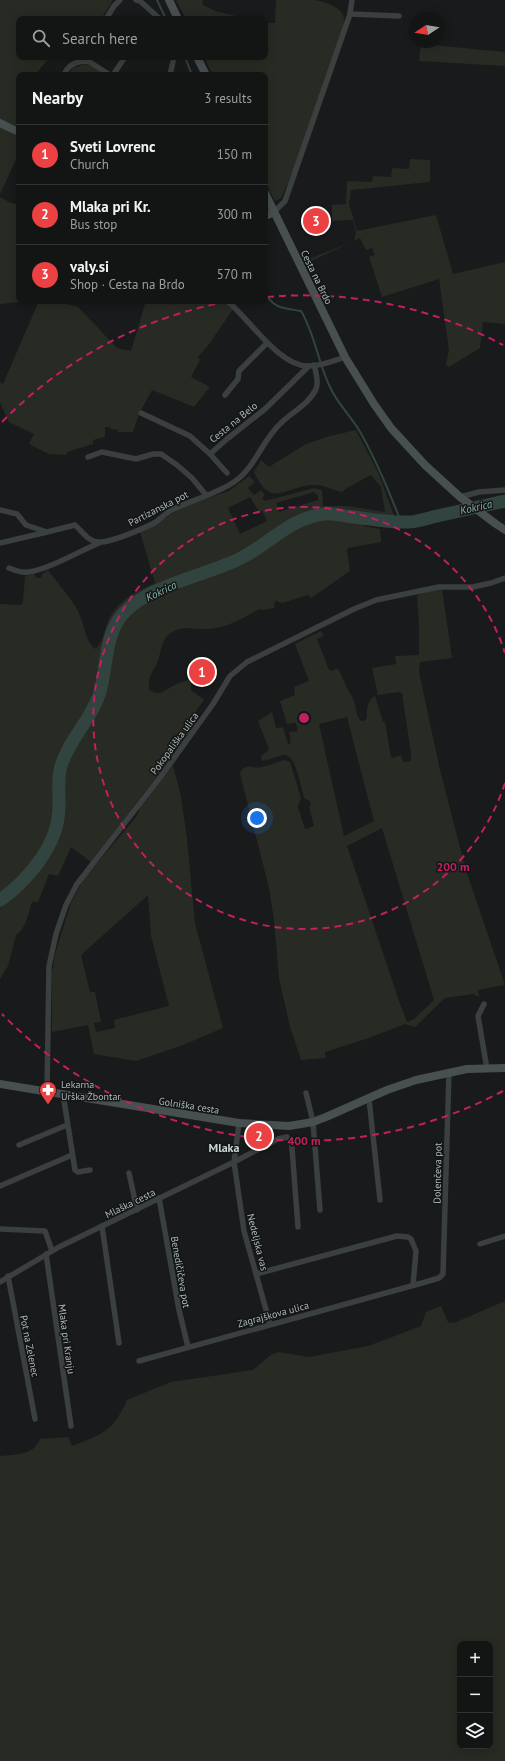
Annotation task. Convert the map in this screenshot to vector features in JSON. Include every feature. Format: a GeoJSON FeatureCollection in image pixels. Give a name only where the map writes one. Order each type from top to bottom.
{"type":"FeatureCollection","features":[{"type":"Feature","properties":{"kind":"main road"},"geometry":{"type":"LineString","coordinates":[[169,0],[177,16]]}},
{"type":"Feature","properties":{"kind":"main road"},"geometry":{"type":"LineString","coordinates":[[198,60],[204,72]]}},
{"type":"Feature","properties":{"kind":"main road"},"geometry":{"type":"LineString","coordinates":[[0,123],[16,131]]}},
{"type":"Feature","properties":{"kind":"main road","name":"Cesta na Brdo"},"geometry":{"type":"LineString","coordinates":[[268,199],[344,357],[357,380],[391,428],[429,468],[460,496],[505,530]]}},
{"type":"Feature","properties":{"kind":"main road"},"geometry":{"type":"LineString","coordinates":[[268,215],[274,212]]}},
{"type":"Feature","properties":{"kind":"main road","name":"Golniška cesta"},"geometry":{"type":"LineString","coordinates":[[0,1084],[238,1122],[278,1126],[313,1122],[416,1080],[449,1072],[505,1068]]}},
{"type":"Feature","properties":{"kind":"street"},"geometry":{"type":"LineString","coordinates":[[108,16],[120,0]]}},
{"type":"Feature","properties":{"kind":"street"},"geometry":{"type":"LineString","coordinates":[[139,0],[158,16]]}},
{"type":"Feature","properties":{"kind":"street"},"geometry":{"type":"LineString","coordinates":[[274,212],[285,201],[350,14],[352,0]]}},
{"type":"Feature","properties":{"kind":"street"},"geometry":{"type":"LineString","coordinates":[[350,14],[399,16]]}},
{"type":"Feature","properties":{"kind":"street"},"geometry":{"type":"LineString","coordinates":[[65,72],[66,69],[80,60]]}},
{"type":"Feature","properties":{"kind":"street"},"geometry":{"type":"LineString","coordinates":[[84,60],[107,72]]}},
{"type":"Feature","properties":{"kind":"street"},"geometry":{"type":"LineString","coordinates":[[114,72],[123,60]]}},
{"type":"Feature","properties":{"kind":"street"},"geometry":{"type":"LineString","coordinates":[[171,72],[173,60]]}},
{"type":"Feature","properties":{"kind":"street"},"geometry":{"type":"LineString","coordinates":[[230,304],[242,314],[267,343],[289,360],[312,366],[328,363],[344,357]]}},
{"type":"Feature","properties":{"kind":"street"},"geometry":{"type":"LineString","coordinates":[[225,395],[238,378],[239,371],[267,343]]}},
{"type":"Feature","properties":{"kind":"street","name":"Cesta na Belo"},"geometry":{"type":"LineString","coordinates":[[141,413],[190,436],[210,454],[265,409],[312,366]]}},
{"type":"Feature","properties":{"kind":"street","name":"Partizanska pot"},"geometry":{"type":"LineString","coordinates":[[10,568],[18,572],[28,572],[40,569],[99,542],[119,537],[143,528],[174,509],[206,495],[217,492],[235,482],[250,468],[280,424],[310,398],[317,388],[317,379],[312,366]]}},
{"type":"Feature","properties":{"kind":"street"},"geometry":{"type":"LineString","coordinates":[[88,457],[102,452],[136,459],[153,454],[161,454],[192,478],[206,495]]}},
{"type":"Feature","properties":{"kind":"street"},"geometry":{"type":"LineString","coordinates":[[210,454],[227,474]]}},
{"type":"Feature","properties":{"kind":"street"},"geometry":{"type":"LineString","coordinates":[[460,496],[479,492],[505,490]]}},
{"type":"Feature","properties":{"kind":"street"},"geometry":{"type":"LineString","coordinates":[[0,510],[17,514],[26,524],[48,532]]}},
{"type":"Feature","properties":{"kind":"street"},"geometry":{"type":"LineString","coordinates":[[0,543],[75,524],[90,540],[99,542]]}},
{"type":"Feature","properties":{"kind":"street","name":"Pokopališka ulica"},"geometry":{"type":"LineString","coordinates":[[47,1091],[49,966],[56,934],[66,905],[77,884],[162,775],[213,704],[230,676],[247,662],[354,609],[376,600],[439,588],[473,587],[505,578]]}},
{"type":"Feature","properties":{"kind":"street"},"geometry":{"type":"LineString","coordinates":[[484,1004],[478,1016],[487,1069]]}},
{"type":"Feature","properties":{"kind":"street","name":"Dolenčeva pot"},"geometry":{"type":"LineString","coordinates":[[443,1274],[449,1072]]}},
{"type":"Feature","properties":{"kind":"street"},"geometry":{"type":"LineString","coordinates":[[306,1093],[313,1122],[320,1210]]}},
{"type":"Feature","properties":{"kind":"street"},"geometry":{"type":"LineString","coordinates":[[62,1094],[75,1170],[78,1172],[90,1170]]}},
{"type":"Feature","properties":{"kind":"street"},"geometry":{"type":"LineString","coordinates":[[369,1099],[380,1200]]}},
{"type":"Feature","properties":{"kind":"street"},"geometry":{"type":"LineString","coordinates":[[234,1162],[238,1122]]}},
{"type":"Feature","properties":{"kind":"street"},"geometry":{"type":"LineString","coordinates":[[20,1145],[67,1125]]}},
{"type":"Feature","properties":{"kind":"street"},"geometry":{"type":"LineString","coordinates":[[234,1162],[284,1137],[289,1138],[292,1148],[298,1227]]}},
{"type":"Feature","properties":{"kind":"street"},"geometry":{"type":"LineString","coordinates":[[0,1186],[72,1155]]}},
{"type":"Feature","properties":{"kind":"street","name":"Mlaška cesta"},"geometry":{"type":"LineString","coordinates":[[0,1282],[49,1252],[234,1162]]}},
{"type":"Feature","properties":{"kind":"street","name":"Nedeljska vas"},"geometry":{"type":"LineString","coordinates":[[234,1162],[244,1230],[270,1324]]}},
{"type":"Feature","properties":{"kind":"street"},"geometry":{"type":"LineString","coordinates":[[129,1173],[137,1210]]}},
{"type":"Feature","properties":{"kind":"street","name":"Benedičičeva pot"},"geometry":{"type":"LineString","coordinates":[[159,1198],[179,1310],[188,1347]]}},
{"type":"Feature","properties":{"kind":"street"},"geometry":{"type":"LineString","coordinates":[[102,1226],[119,1343]]}},
{"type":"Feature","properties":{"kind":"street","name":"Mlaka pri Kranju"},"geometry":{"type":"LineString","coordinates":[[0,1229],[45,1231],[71,1426]]}},
{"type":"Feature","properties":{"kind":"street"},"geometry":{"type":"LineString","coordinates":[[256,1274],[397,1236],[403,1236],[411,1239],[416,1251],[413,1285]]}},
{"type":"Feature","properties":{"kind":"street"},"geometry":{"type":"LineString","coordinates":[[480,1244],[505,1236]]}},
{"type":"Feature","properties":{"kind":"street","name":"Zagrajškova ulica"},"geometry":{"type":"LineString","coordinates":[[139,1361],[439,1278],[443,1274]]}},
{"type":"Feature","properties":{"kind":"street","name":"Pot na Zelenec"},"geometry":{"type":"LineString","coordinates":[[8,1276],[35,1419]]}},
{"type":"Feature","properties":{"kind":"shaded area"},"geometry":{"type":"Polygon","coordinates":[[[0,0],[113,0],[103,16],[16,16],[16,60],[48,60],[38,72],[16,72],[16,126],[0,120],[0,0]]]}},
{"type":"Feature","properties":{"kind":"shaded area"},"geometry":{"type":"Polygon","coordinates":[[[176,0],[204,0],[202,1],[203,5],[218,12],[236,16],[184,16],[176,0]]]}},
{"type":"Feature","properties":{"kind":"shaded area"},"geometry":{"type":"Polygon","coordinates":[[[276,0],[315,0],[324,2],[337,8],[343,15],[344,19],[341,36],[302,150],[281,198],[275,201],[268,188],[268,72],[212,72],[206,60],[268,60],[268,23],[275,23],[276,0]]]}},
{"type":"Feature","properties":{"kind":"shaded area"},"geometry":{"type":"Polygon","coordinates":[[[445,46],[505,52],[505,66],[419,61],[421,48],[445,48],[445,46]]]}},
{"type":"Feature","properties":{"kind":"shaded area"},"geometry":{"type":"Polygon","coordinates":[[[85,64],[101,72],[70,72],[73,68],[85,64]]]}},
{"type":"Feature","properties":{"kind":"shaded area"},"geometry":{"type":"Polygon","coordinates":[[[0,127],[16,134],[16,159],[0,194],[0,127]]]}},
{"type":"Feature","properties":{"kind":"shaded area"},"geometry":{"type":"Polygon","coordinates":[[[410,159],[430,160],[430,182],[351,190],[349,204],[357,231],[436,215],[453,274],[505,262],[505,324],[483,322],[480,348],[449,367],[446,365],[449,350],[439,279],[382,297],[369,257],[375,255],[372,248],[366,250],[360,238],[354,241],[356,232],[353,220],[332,221],[332,205],[346,204],[347,181],[372,182],[373,176],[391,177],[392,168],[409,169],[410,159]]]}},
{"type":"Feature","properties":{"kind":"shaded area"},"geometry":{"type":"Polygon","coordinates":[[[0,197],[11,203],[16,204],[16,302],[0,304],[0,197]]]}},
{"type":"Feature","properties":{"kind":"shaded area"},"geometry":{"type":"Polygon","coordinates":[[[352,242],[305,264],[304,261],[352,242]]]}},
{"type":"Feature","properties":{"kind":"shaded area"},"geometry":{"type":"Polygon","coordinates":[[[38,304],[66,304],[78,307],[117,348],[131,351],[145,304],[226,304],[233,309],[207,347],[198,357],[200,360],[191,377],[210,387],[194,407],[152,390],[139,414],[133,432],[118,432],[118,430],[105,427],[105,437],[93,440],[93,444],[67,452],[67,455],[49,454],[29,444],[34,434],[9,422],[0,403],[0,382],[3,384],[38,304]]]}},
{"type":"Feature","properties":{"kind":"shaded area"},"geometry":{"type":"Polygon","coordinates":[[[356,430],[378,472],[395,518],[329,512],[296,518],[239,556],[154,589],[139,597],[126,608],[116,621],[110,634],[95,698],[88,711],[78,724],[78,728],[57,768],[57,817],[53,827],[32,868],[13,889],[0,897],[0,604],[21,605],[23,602],[25,576],[34,574],[37,578],[41,578],[42,574],[48,570],[78,611],[88,639],[95,649],[100,643],[112,613],[117,607],[134,594],[155,583],[140,532],[155,525],[182,507],[229,491],[249,476],[255,482],[248,488],[254,495],[261,490],[265,495],[262,498],[265,501],[314,488],[322,490],[323,506],[348,506],[385,512],[381,487],[371,475],[342,492],[315,485],[305,486],[280,493],[273,493],[261,484],[254,472],[261,460],[269,467],[306,444],[330,436],[356,430]],[[314,492],[276,503],[279,512],[318,500],[318,496],[314,492]],[[250,497],[228,508],[240,534],[267,521],[262,511],[259,512],[250,497]]]}},
{"type":"Feature","properties":{"kind":"shaded area"},"geometry":{"type":"Polygon","coordinates":[[[328,517],[344,518],[364,523],[364,526],[380,529],[381,542],[348,548],[350,571],[311,598],[308,595],[283,603],[275,601],[274,608],[263,610],[260,609],[223,627],[209,629],[188,628],[178,630],[168,635],[162,645],[157,663],[152,672],[149,689],[153,692],[159,693],[191,679],[191,690],[204,700],[190,719],[197,724],[91,862],[71,847],[58,876],[49,874],[38,902],[32,902],[24,925],[16,935],[8,966],[0,979],[0,901],[10,896],[30,878],[40,866],[55,842],[61,819],[61,778],[63,762],[74,739],[98,702],[104,684],[115,632],[126,614],[142,601],[162,590],[184,582],[224,571],[237,565],[291,527],[315,519],[328,517]]]}},
{"type":"Feature","properties":{"kind":"shaded area"},"geometry":{"type":"Polygon","coordinates":[[[442,589],[452,658],[420,662],[419,672],[440,770],[465,867],[505,985],[478,990],[479,997],[473,994],[445,998],[415,1027],[405,1024],[369,1038],[325,1052],[325,1058],[301,1060],[290,1027],[279,978],[274,920],[269,888],[240,774],[242,769],[250,766],[263,767],[285,760],[290,762],[301,798],[298,807],[305,829],[314,826],[309,806],[311,805],[310,801],[304,798],[292,760],[288,756],[284,755],[262,761],[261,757],[269,749],[258,721],[272,712],[276,728],[283,727],[288,744],[291,743],[289,732],[298,731],[296,723],[287,724],[280,701],[295,695],[294,687],[309,681],[295,644],[321,631],[324,636],[317,639],[329,670],[332,671],[338,668],[353,698],[358,717],[361,721],[364,721],[367,718],[368,706],[375,696],[383,722],[385,722],[391,757],[393,758],[401,755],[403,762],[411,761],[402,693],[398,692],[378,695],[372,668],[396,664],[395,656],[419,655],[417,596],[421,593],[442,589]],[[347,717],[319,724],[344,836],[374,821],[347,717]],[[382,828],[347,846],[407,1022],[414,1019],[434,1000],[382,828]]]}},
{"type":"Feature","properties":{"kind":"shaded area"},"geometry":{"type":"Polygon","coordinates":[[[173,765],[181,796],[187,839],[195,923],[223,1028],[183,1045],[136,1061],[94,1054],[88,1025],[52,1032],[52,974],[55,954],[71,903],[83,880],[137,816],[140,808],[173,765]],[[148,895],[81,955],[90,992],[95,992],[101,1022],[94,1023],[96,1032],[115,1028],[114,1020],[169,1006],[151,936],[148,895]]]}},
{"type":"Feature","properties":{"kind":"shaded area"},"geometry":{"type":"Polygon","coordinates":[[[505,1301],[505,1761],[0,1761],[0,1456],[29,1451],[37,1445],[40,1439],[68,1437],[72,1446],[99,1435],[117,1419],[127,1400],[171,1382],[253,1370],[272,1354],[279,1352],[309,1357],[368,1346],[421,1326],[426,1312],[441,1306],[448,1322],[454,1323],[505,1301]]]}},
{"type":"Feature","properties":{"kind":"waterway"},"geometry":{"type":"LineString","coordinates":[[157,0],[165,16]]}},
{"type":"Feature","properties":{"kind":"waterway"},"geometry":{"type":"LineString","coordinates":[[186,60],[191,72]]}},
{"type":"Feature","properties":{"kind":"waterway"},"geometry":{"type":"LineString","coordinates":[[268,298],[280,307],[301,311],[310,329],[322,368],[330,387],[371,452],[401,522]]}},
{"type":"Feature","properties":{"kind":"waterway","name":"Kokrica"},"geometry":{"type":"LineString","coordinates":[[0,900],[10,893],[28,875],[51,842],[58,818],[59,779],[61,766],[69,747],[92,711],[100,692],[112,632],[126,611],[139,600],[155,591],[241,558],[290,526],[311,517],[329,514],[385,521],[411,522],[505,501]]}},
{"type":"Feature","properties":{"kind":"place","name":"valy.si"},"geometry":{"type":"Point","coordinates":[316,221]}},
{"type":"Feature","properties":{"kind":"place","name":"Sveti Lovrenc"},"geometry":{"type":"Point","coordinates":[202,672]}},
{"type":"Feature","properties":{"kind":"place","name":"Lekarna Urška Žbontar"},"geometry":{"type":"Point","coordinates":[48,1105]}},
{"type":"Feature","properties":{"kind":"place","name":"Mlaka pri Kr."},"geometry":{"type":"Point","coordinates":[259,1136]}},
{"type":"Feature","properties":{"kind":"district","name":"Mlaka"},"geometry":{"type":"Point","coordinates":[224,1148]}}]}
